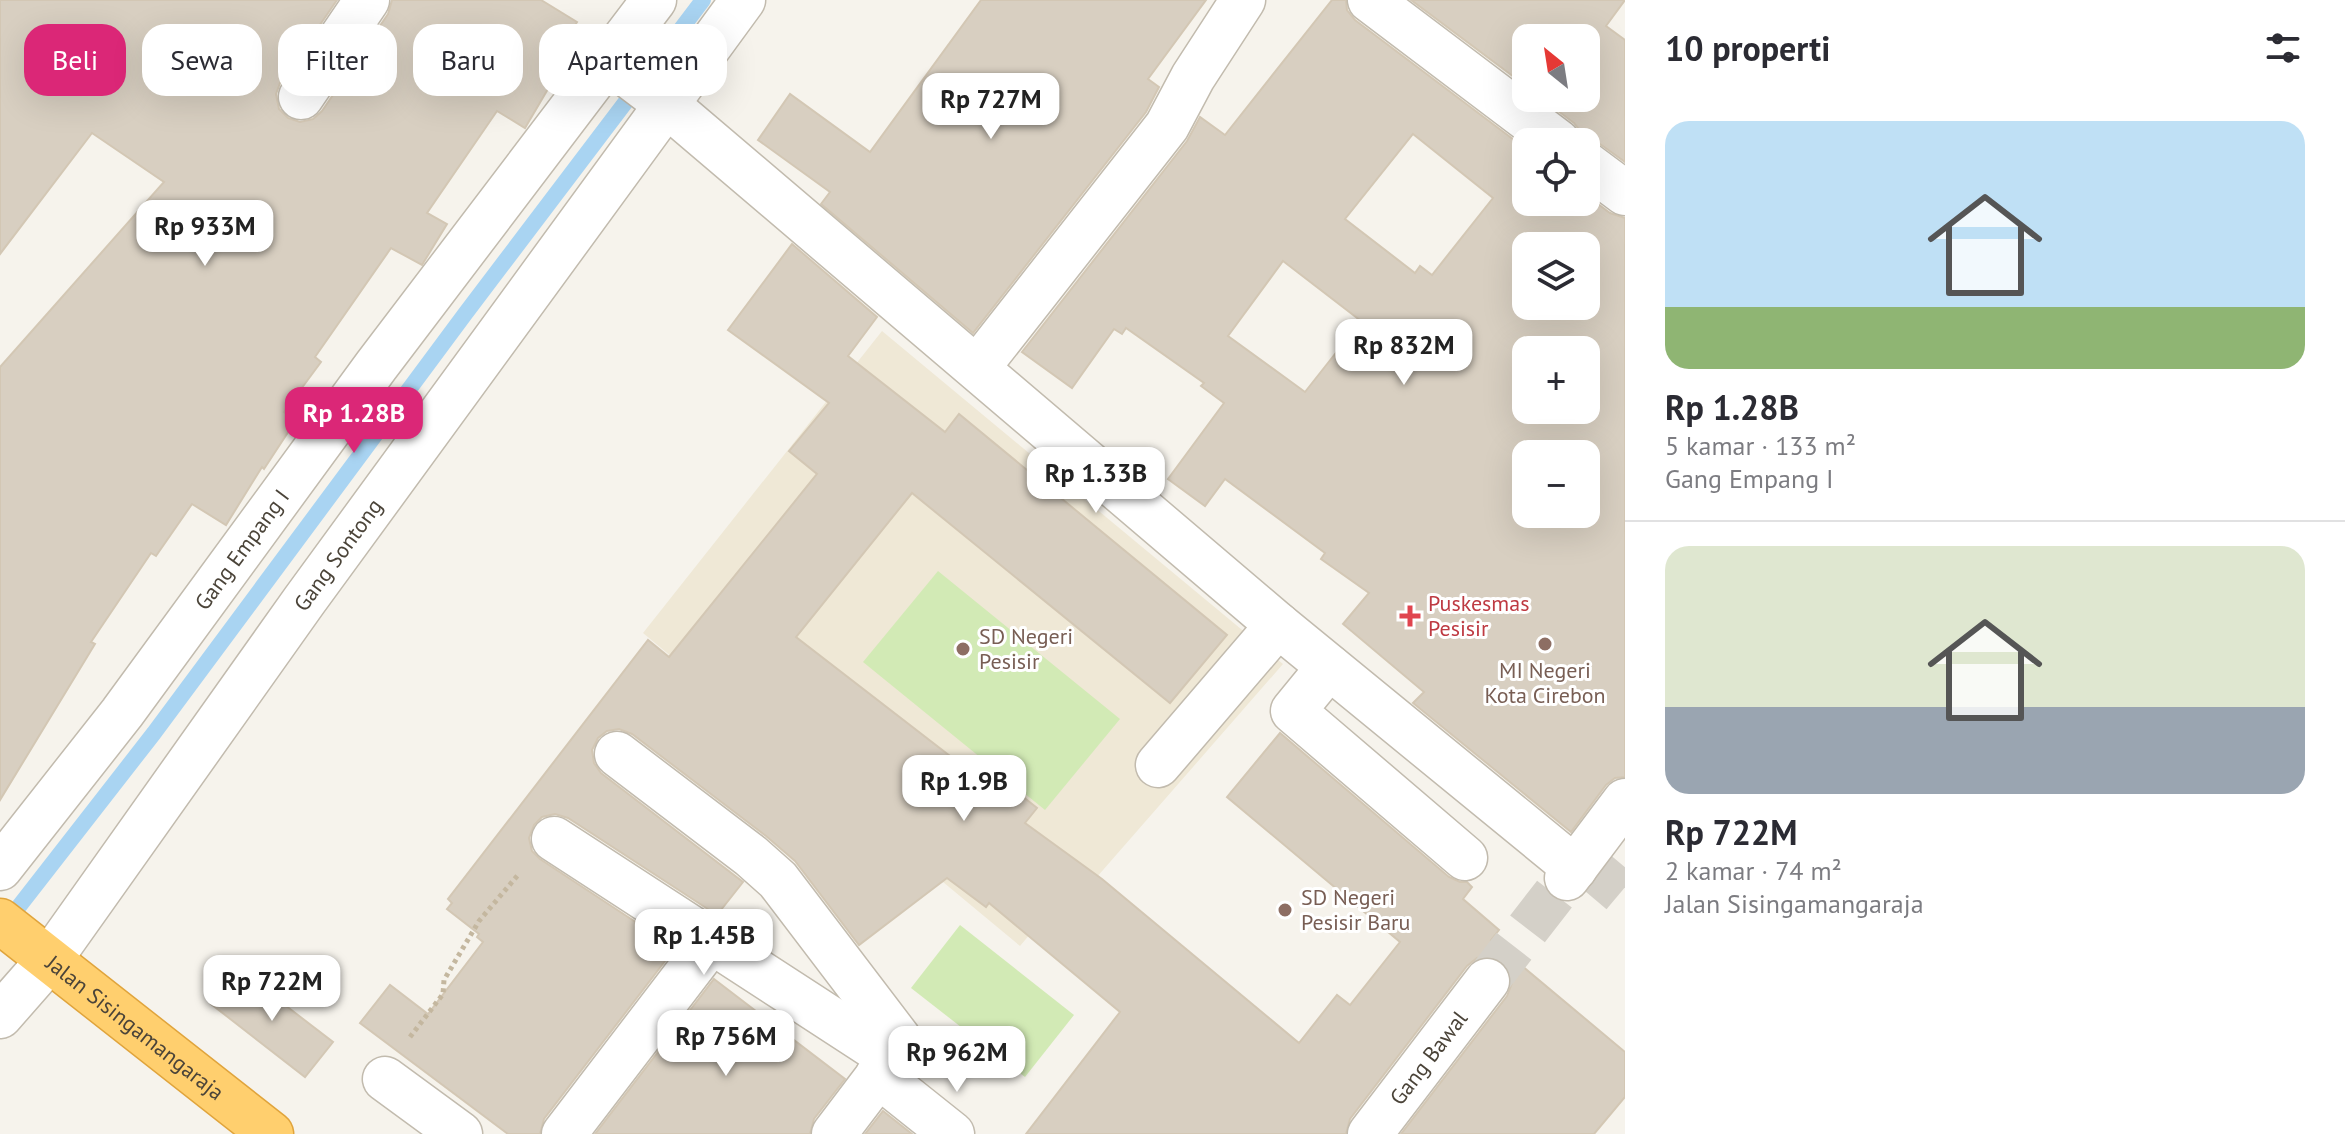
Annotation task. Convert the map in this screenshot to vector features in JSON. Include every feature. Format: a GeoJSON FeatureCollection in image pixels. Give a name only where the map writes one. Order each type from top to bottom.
{"type":"FeatureCollection","features":[{"type":"Feature","properties":{"kind":"highway","name":"Jalan Sisingamangaraja"},"geometry":{"type":"LineString","coordinates":[[28,942],[271,1134]]}},
{"type":"Feature","properties":{"kind":"street"},"geometry":{"type":"LineString","coordinates":[[301,97],[367,0]]}},
{"type":"Feature","properties":{"kind":"street","name":"Gang Empang I"},"geometry":{"type":"LineString","coordinates":[[639,24],[654,0]]}},
{"type":"Feature","properties":{"kind":"street","name":"Gang Sontong"},"geometry":{"type":"LineString","coordinates":[[0,1016],[28,942],[304,601],[660,99],[743,0]]}},
{"type":"Feature","properties":{"kind":"street"},"geometry":{"type":"LineString","coordinates":[[977,368],[1167,126],[1193,77],[1243,0]]}},
{"type":"Feature","properties":{"kind":"street"},"geometry":{"type":"LineString","coordinates":[[1370,0],[1539,128]]}},
{"type":"Feature","properties":{"kind":"street","name":"Gang Empang I"},"geometry":{"type":"LineString","coordinates":[[0,868],[122,713],[376,366],[589,96]]}},
{"type":"Feature","properties":{"kind":"street"},"geometry":{"type":"LineString","coordinates":[[656,96],[1278,625],[1577,867],[1625,801]]}},
{"type":"Feature","properties":{"kind":"street"},"geometry":{"type":"LineString","coordinates":[[1600,174],[1625,193]]}},
{"type":"Feature","properties":{"kind":"street"},"geometry":{"type":"LineString","coordinates":[[1158,765],[1278,625]]}},
{"type":"Feature","properties":{"kind":"street"},"geometry":{"type":"LineString","coordinates":[[1329,667],[1293,711],[1465,858]]}},
{"type":"Feature","properties":{"kind":"street"},"geometry":{"type":"LineString","coordinates":[[617,754],[778,880],[899,1039],[889,1060],[834,1134]]}},
{"type":"Feature","properties":{"kind":"street"},"geometry":{"type":"LineString","coordinates":[[554,839],[889,1060],[952,1134]]}},
{"type":"Feature","properties":{"kind":"street"},"geometry":{"type":"LineString","coordinates":[[564,1134],[711,942]]}},
{"type":"Feature","properties":{"kind":"street","name":"Gang Bawal"},"geometry":{"type":"LineString","coordinates":[[1370,1134],[1487,981]]}},
{"type":"Feature","properties":{"kind":"street"},"geometry":{"type":"LineString","coordinates":[[385,1079],[460,1134]]}},
{"type":"Feature","properties":{"kind":"path"},"geometry":{"type":"LineString","coordinates":[[385,1079],[388,1066],[443,994],[444,980],[479,921],[554,839]]}},
{"type":"Feature","properties":{"kind":"shaded area","name":"SD Negeri Pesisir"},"geometry":{"type":"Polygon","coordinates":[[[882,331],[1283,664],[1041,941],[1031,933],[1020,946],[643,633],[882,331]]]}},
{"type":"Feature","properties":{"kind":"green space"},"geometry":{"type":"Polygon","coordinates":[[[938,571],[1120,719],[1045,810],[863,662],[938,571]]]}},
{"type":"Feature","properties":{"kind":"green space"},"geometry":{"type":"Polygon","coordinates":[[[960,925],[1074,1015],[1025,1077],[911,988],[960,925]]]}},
{"type":"Feature","properties":{"kind":"building"},"geometry":{"type":"Polygon","coordinates":[[[0,0],[337,0],[321,24],[278,24],[276,94],[279,109],[288,118],[300,122],[313,119],[332,96],[397,96],[397,24],[381,24],[392,0],[541,0],[577,22],[539,24],[539,96],[544,96],[525,128],[497,111],[427,213],[447,224],[422,265],[391,248],[315,357],[321,362],[284,412],[296,420],[226,525],[192,504],[156,556],[151,553],[91,642],[95,644],[0,800],[0,367],[164,182],[92,133],[0,254],[0,0]]]}},
{"type":"Feature","properties":{"kind":"building"},"geometry":{"type":"Polygon","coordinates":[[[981,0],[1206,0],[1148,79],[1159,87],[1146,112],[973,333],[821,204],[830,192],[758,140],[790,94],[870,152],[981,0]]]}},
{"type":"Feature","properties":{"kind":"building"},"geometry":{"type":"Polygon","coordinates":[[[1332,0],[1346,0],[1347,10],[1355,20],[1512,138],[1512,216],[1600,216],[1600,206],[1625,218],[1625,777],[1615,778],[1606,785],[1571,832],[1413,703],[1424,692],[1343,624],[1369,593],[1321,559],[1325,553],[1225,479],[1205,506],[1168,479],[1224,403],[1201,386],[1204,383],[1126,328],[1122,334],[1114,329],[1072,388],[1022,352],[1187,141],[1200,117],[1225,135],[1332,0]],[[1413,134],[1345,219],[1415,273],[1420,266],[1432,275],[1493,198],[1413,134]],[[1283,261],[1228,336],[1305,392],[1361,321],[1283,261]]]}},
{"type":"Feature","properties":{"kind":"building"},"geometry":{"type":"Polygon","coordinates":[[[1411,0],[1625,0],[1606,26],[1625,40],[1625,162],[1600,144],[1600,128],[1578,128],[1559,112],[1600,112],[1600,24],[1512,24],[1512,76],[1411,0]]]}},
{"type":"Feature","properties":{"kind":"building"},"geometry":{"type":"Polygon","coordinates":[[[792,244],[877,317],[848,356],[945,432],[959,414],[1227,635],[1170,703],[912,493],[796,637],[994,790],[1002,780],[1037,808],[1025,823],[1102,879],[1299,1043],[1337,995],[1350,1005],[1400,942],[1227,797],[1280,733],[1449,877],[1467,882],[1472,887],[1463,899],[1499,930],[1491,940],[1625,1052],[1625,1097],[1594,1134],[1401,1134],[1507,996],[1512,983],[1510,971],[1502,961],[1489,956],[1477,958],[1467,966],[1350,1119],[1346,1134],[1026,1134],[1120,1012],[989,903],[986,907],[947,878],[859,945],[795,861],[632,734],[619,729],[607,731],[598,738],[592,750],[594,763],[601,773],[743,882],[717,915],[568,818],[555,814],[542,817],[534,825],[529,838],[532,851],[540,859],[675,948],[544,1119],[540,1134],[508,1134],[360,1023],[390,985],[428,1014],[483,942],[477,937],[479,934],[447,909],[452,903],[448,899],[648,640],[669,657],[817,474],[789,451],[829,403],[728,330],[792,244]]]}},
{"type":"Feature","properties":{"kind":"building"},"geometry":{"type":"Polygon","coordinates":[[[238,969],[333,1042],[305,1077],[211,1004],[238,969]]]}},
{"type":"Feature","properties":{"kind":"building"},"geometry":{"type":"Polygon","coordinates":[[[714,979],[845,1079],[814,1119],[810,1134],[595,1134],[714,979]]]}},
{"type":"Feature","properties":{"kind":"building"},"geometry":{"type":"Polygon","coordinates":[[[883,1111],[912,1134],[865,1134],[883,1111]]]}},
{"type":"Feature","properties":{"kind":"waterway"},"geometry":{"type":"LineString","coordinates":[[6,923],[154,733],[703,0]]}},
{"type":"Feature","properties":{"kind":"tunnel"},"geometry":{"type":"LineString","coordinates":[[1587,864],[1625,896]]}},
{"type":"Feature","properties":{"kind":"tunnel"},"geometry":{"type":"LineString","coordinates":[[1487,981],[1567,878]]}},
{"type":"Feature","properties":{"kind":"place","name":"Puskesmas Pesisir"},"geometry":{"type":"Point","coordinates":[1410,616]}},
{"type":"Feature","properties":{"kind":"place","name":"MI Negeri Kota Cirebon"},"geometry":{"type":"Point","coordinates":[1545,644]}},
{"type":"Feature","properties":{"kind":"place","name":"SD Negeri Pesisir"},"geometry":{"type":"Point","coordinates":[963,649]}},
{"type":"Feature","properties":{"kind":"place","name":"SD Negeri Pesisir Baru"},"geometry":{"type":"Point","coordinates":[1285,910]}}]}
